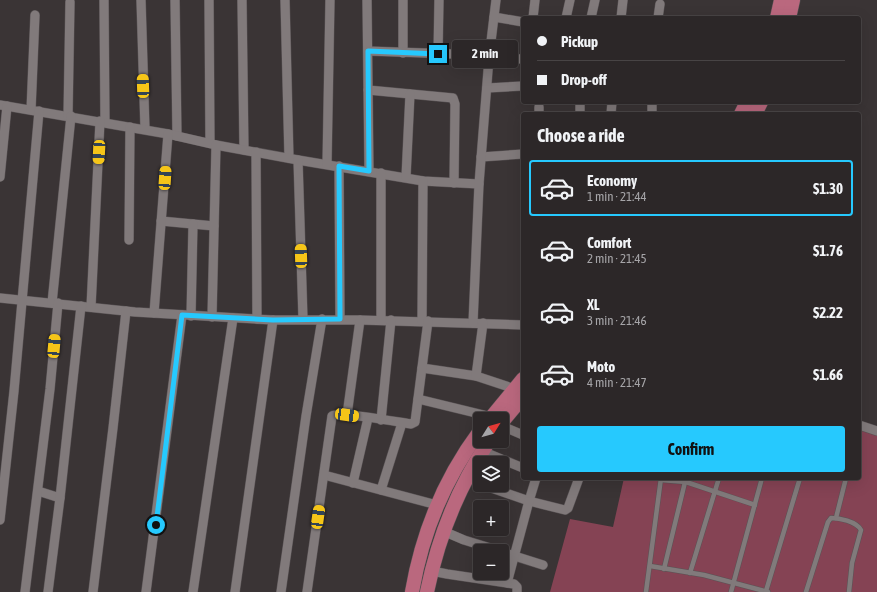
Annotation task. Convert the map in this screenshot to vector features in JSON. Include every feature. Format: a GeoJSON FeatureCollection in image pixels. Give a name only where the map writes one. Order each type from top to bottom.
{"type":"FeatureCollection","features":[{"type":"Feature","properties":{"kind":"highway"},"geometry":{"type":"LineString","coordinates":[[777,16],[781,0]]}},
{"type":"Feature","properties":{"kind":"highway"},"geometry":{"type":"LineString","coordinates":[[789,16],[793,0]]}},
{"type":"Feature","properties":{"kind":"highway"},"geometry":{"type":"LineString","coordinates":[[500,412],[520,388]]}},
{"type":"Feature","properties":{"kind":"highway"},"geometry":{"type":"LineString","coordinates":[[412,592],[420,554],[437,505],[456,468],[473,442]]}},
{"type":"Feature","properties":{"kind":"highway"},"geometry":{"type":"LineString","coordinates":[[427,592],[443,531],[466,478],[484,448]]}},
{"type":"Feature","properties":{"kind":"street"},"geometry":{"type":"LineString","coordinates":[[91,307],[103,122],[104,0]]}},
{"type":"Feature","properties":{"kind":"street"},"geometry":{"type":"LineString","coordinates":[[141,0],[145,129]]}},
{"type":"Feature","properties":{"kind":"street"},"geometry":{"type":"LineString","coordinates":[[175,0],[177,136]]}},
{"type":"Feature","properties":{"kind":"street"},"geometry":{"type":"LineString","coordinates":[[209,0],[214,226],[212,317]]}},
{"type":"Feature","properties":{"kind":"street"},"geometry":{"type":"LineString","coordinates":[[242,0],[244,150]]}},
{"type":"Feature","properties":{"kind":"street"},"geometry":{"type":"LineString","coordinates":[[285,0],[303,319]]}},
{"type":"Feature","properties":{"kind":"street"},"geometry":{"type":"LineString","coordinates":[[328,164],[330,0]]}},
{"type":"Feature","properties":{"kind":"street"},"geometry":{"type":"LineString","coordinates":[[367,0],[369,171]]}},
{"type":"Feature","properties":{"kind":"street"},"geometry":{"type":"LineString","coordinates":[[403,0],[403,53]]}},
{"type":"Feature","properties":{"kind":"street"},"geometry":{"type":"LineString","coordinates":[[438,54],[439,0]]}},
{"type":"Feature","properties":{"kind":"street"},"geometry":{"type":"LineString","coordinates":[[473,323],[479,184],[489,58],[496,0]]}},
{"type":"Feature","properties":{"kind":"street"},"geometry":{"type":"LineString","coordinates":[[533,16],[535,0]]}},
{"type":"Feature","properties":{"kind":"street"},"geometry":{"type":"LineString","coordinates":[[566,16],[570,0]]}},
{"type":"Feature","properties":{"kind":"street"},"geometry":{"type":"LineString","coordinates":[[591,16],[595,0]]}},
{"type":"Feature","properties":{"kind":"street"},"geometry":{"type":"LineString","coordinates":[[621,16],[623,0]]}},
{"type":"Feature","properties":{"kind":"street"},"geometry":{"type":"LineString","coordinates":[[25,592],[50,388],[55,303],[70,116],[70,2]]}},
{"type":"Feature","properties":{"kind":"street"},"geometry":{"type":"LineString","coordinates":[[658,16],[660,4]]}},
{"type":"Feature","properties":{"kind":"street"},"geometry":{"type":"LineString","coordinates":[[0,520],[22,299],[35,111],[35,15]]}},
{"type":"Feature","properties":{"kind":"street"},"geometry":{"type":"LineString","coordinates":[[494,17],[521,22]]}},
{"type":"Feature","properties":{"kind":"street"},"geometry":{"type":"LineString","coordinates":[[368,51],[453,54]]}},
{"type":"Feature","properties":{"kind":"street"},"geometry":{"type":"LineString","coordinates":[[489,58],[521,59]]}},
{"type":"Feature","properties":{"kind":"street"},"geometry":{"type":"LineString","coordinates":[[487,88],[521,86]]}},
{"type":"Feature","properties":{"kind":"street"},"geometry":{"type":"LineString","coordinates":[[368,90],[451,98],[454,100],[454,183]]}},
{"type":"Feature","properties":{"kind":"street"},"geometry":{"type":"LineString","coordinates":[[406,178],[410,94]]}},
{"type":"Feature","properties":{"kind":"street"},"geometry":{"type":"LineString","coordinates":[[0,177],[3,105],[145,129],[244,150],[423,181],[479,184]]}},
{"type":"Feature","properties":{"kind":"street"},"geometry":{"type":"LineString","coordinates":[[129,240],[130,127]]}},
{"type":"Feature","properties":{"kind":"street"},"geometry":{"type":"LineString","coordinates":[[154,314],[168,134]]}},
{"type":"Feature","properties":{"kind":"street"},"geometry":{"type":"LineString","coordinates":[[256,152],[257,320]]}},
{"type":"Feature","properties":{"kind":"street"},"geometry":{"type":"LineString","coordinates":[[481,157],[521,154]]}},
{"type":"Feature","properties":{"kind":"street"},"geometry":{"type":"LineString","coordinates":[[339,166],[340,319]]}},
{"type":"Feature","properties":{"kind":"street"},"geometry":{"type":"LineString","coordinates":[[380,320],[381,173]]}},
{"type":"Feature","properties":{"kind":"street"},"geometry":{"type":"LineString","coordinates":[[307,592],[332,416],[336,414],[347,415],[411,424],[415,422],[422,368],[425,321],[423,181]]}},
{"type":"Feature","properties":{"kind":"street"},"geometry":{"type":"LineString","coordinates":[[161,221],[214,226]]}},
{"type":"Feature","properties":{"kind":"street"},"geometry":{"type":"LineString","coordinates":[[191,316],[193,224]]}},
{"type":"Feature","properties":{"kind":"street"},"geometry":{"type":"LineString","coordinates":[[0,298],[22,299],[154,314],[257,320],[340,319],[521,325]]}},
{"type":"Feature","properties":{"kind":"street"},"geometry":{"type":"LineString","coordinates":[[48,592],[60,498],[80,306]]}},
{"type":"Feature","properties":{"kind":"street"},"geometry":{"type":"LineString","coordinates":[[93,592],[126,311]]}},
{"type":"Feature","properties":{"kind":"street"},"geometry":{"type":"LineString","coordinates":[[146,592],[182,315]]}},
{"type":"Feature","properties":{"kind":"street"},"geometry":{"type":"LineString","coordinates":[[193,592],[233,318]]}},
{"type":"Feature","properties":{"kind":"street"},"geometry":{"type":"LineString","coordinates":[[281,592],[306,416],[322,319]]}},
{"type":"Feature","properties":{"kind":"street"},"geometry":{"type":"LineString","coordinates":[[235,592],[273,320]]}},
{"type":"Feature","properties":{"kind":"street"},"geometry":{"type":"LineString","coordinates":[[347,415],[360,320]]}},
{"type":"Feature","properties":{"kind":"street"},"geometry":{"type":"LineString","coordinates":[[381,420],[391,320]]}},
{"type":"Feature","properties":{"kind":"street"},"geometry":{"type":"LineString","coordinates":[[476,376],[483,323]]}},
{"type":"Feature","properties":{"kind":"street"},"geometry":{"type":"LineString","coordinates":[[422,368],[476,376],[520,388]]}},
{"type":"Feature","properties":{"kind":"street"},"geometry":{"type":"LineString","coordinates":[[418,400],[473,414]]}},
{"type":"Feature","properties":{"kind":"street"},"geometry":{"type":"LineString","coordinates":[[352,483],[368,418]]}},
{"type":"Feature","properties":{"kind":"street"},"geometry":{"type":"LineString","coordinates":[[381,490],[402,423]]}},
{"type":"Feature","properties":{"kind":"street"},"geometry":{"type":"LineString","coordinates":[[861,426],[877,431]]}},
{"type":"Feature","properties":{"kind":"street"},"geometry":{"type":"LineString","coordinates":[[509,429],[521,434]]}},
{"type":"Feature","properties":{"kind":"street"},"geometry":{"type":"LineString","coordinates":[[488,448],[521,467]]}},
{"type":"Feature","properties":{"kind":"street"},"geometry":{"type":"LineString","coordinates":[[324,475],[437,505]]}},
{"type":"Feature","properties":{"kind":"street"},"geometry":{"type":"LineString","coordinates":[[466,478],[473,481]]}},
{"type":"Feature","properties":{"kind":"street"},"geometry":{"type":"LineString","coordinates":[[507,583],[528,501],[535,480]]}},
{"type":"Feature","properties":{"kind":"street"},"geometry":{"type":"LineString","coordinates":[[503,492],[528,501],[564,510],[567,509],[578,480]]}},
{"type":"Feature","properties":{"kind":"street"},"geometry":{"type":"LineString","coordinates":[[38,492],[60,498]]}},
{"type":"Feature","properties":{"kind":"street"},"geometry":{"type":"LineString","coordinates":[[443,531],[477,544]]}},
{"type":"Feature","properties":{"kind":"street"},"geometry":{"type":"LineString","coordinates":[[509,554],[543,565]]}},
{"type":"Feature","properties":{"kind":"street"},"geometry":{"type":"LineString","coordinates":[[432,571],[516,585],[517,592]]}},
{"type":"Feature","properties":{"kind":"lane"},"geometry":{"type":"LineString","coordinates":[[646,592],[661,480]]}},
{"type":"Feature","properties":{"kind":"lane"},"geometry":{"type":"LineString","coordinates":[[664,569],[686,480],[755,505]]}},
{"type":"Feature","properties":{"kind":"lane"},"geometry":{"type":"LineString","coordinates":[[690,573],[718,480]]}},
{"type":"Feature","properties":{"kind":"lane"},"geometry":{"type":"LineString","coordinates":[[731,592],[761,480]]}},
{"type":"Feature","properties":{"kind":"lane"},"geometry":{"type":"LineString","coordinates":[[650,566],[704,575],[767,592],[799,480]]}},
{"type":"Feature","properties":{"kind":"lane"},"geometry":{"type":"LineString","coordinates":[[836,518],[846,480]]}},
{"type":"Feature","properties":{"kind":"lane"},"geometry":{"type":"LineString","coordinates":[[806,592],[828,522],[831,518],[836,518],[857,525],[860,530],[852,563],[849,592]]}},
{"type":"Feature","properties":{"kind":"shaded area"},"geometry":{"type":"Polygon","coordinates":[[[861,429],[877,434],[877,592],[550,592],[570,519],[613,527],[624,480],[861,480],[861,429]]]}},
{"type":"Feature","properties":{"kind":"route"},"geometry":{"type":"LineString","coordinates":[[156,525],[182,315],[273,320],[340,319],[339,166],[369,171],[368,51],[438,54]]}}]}
